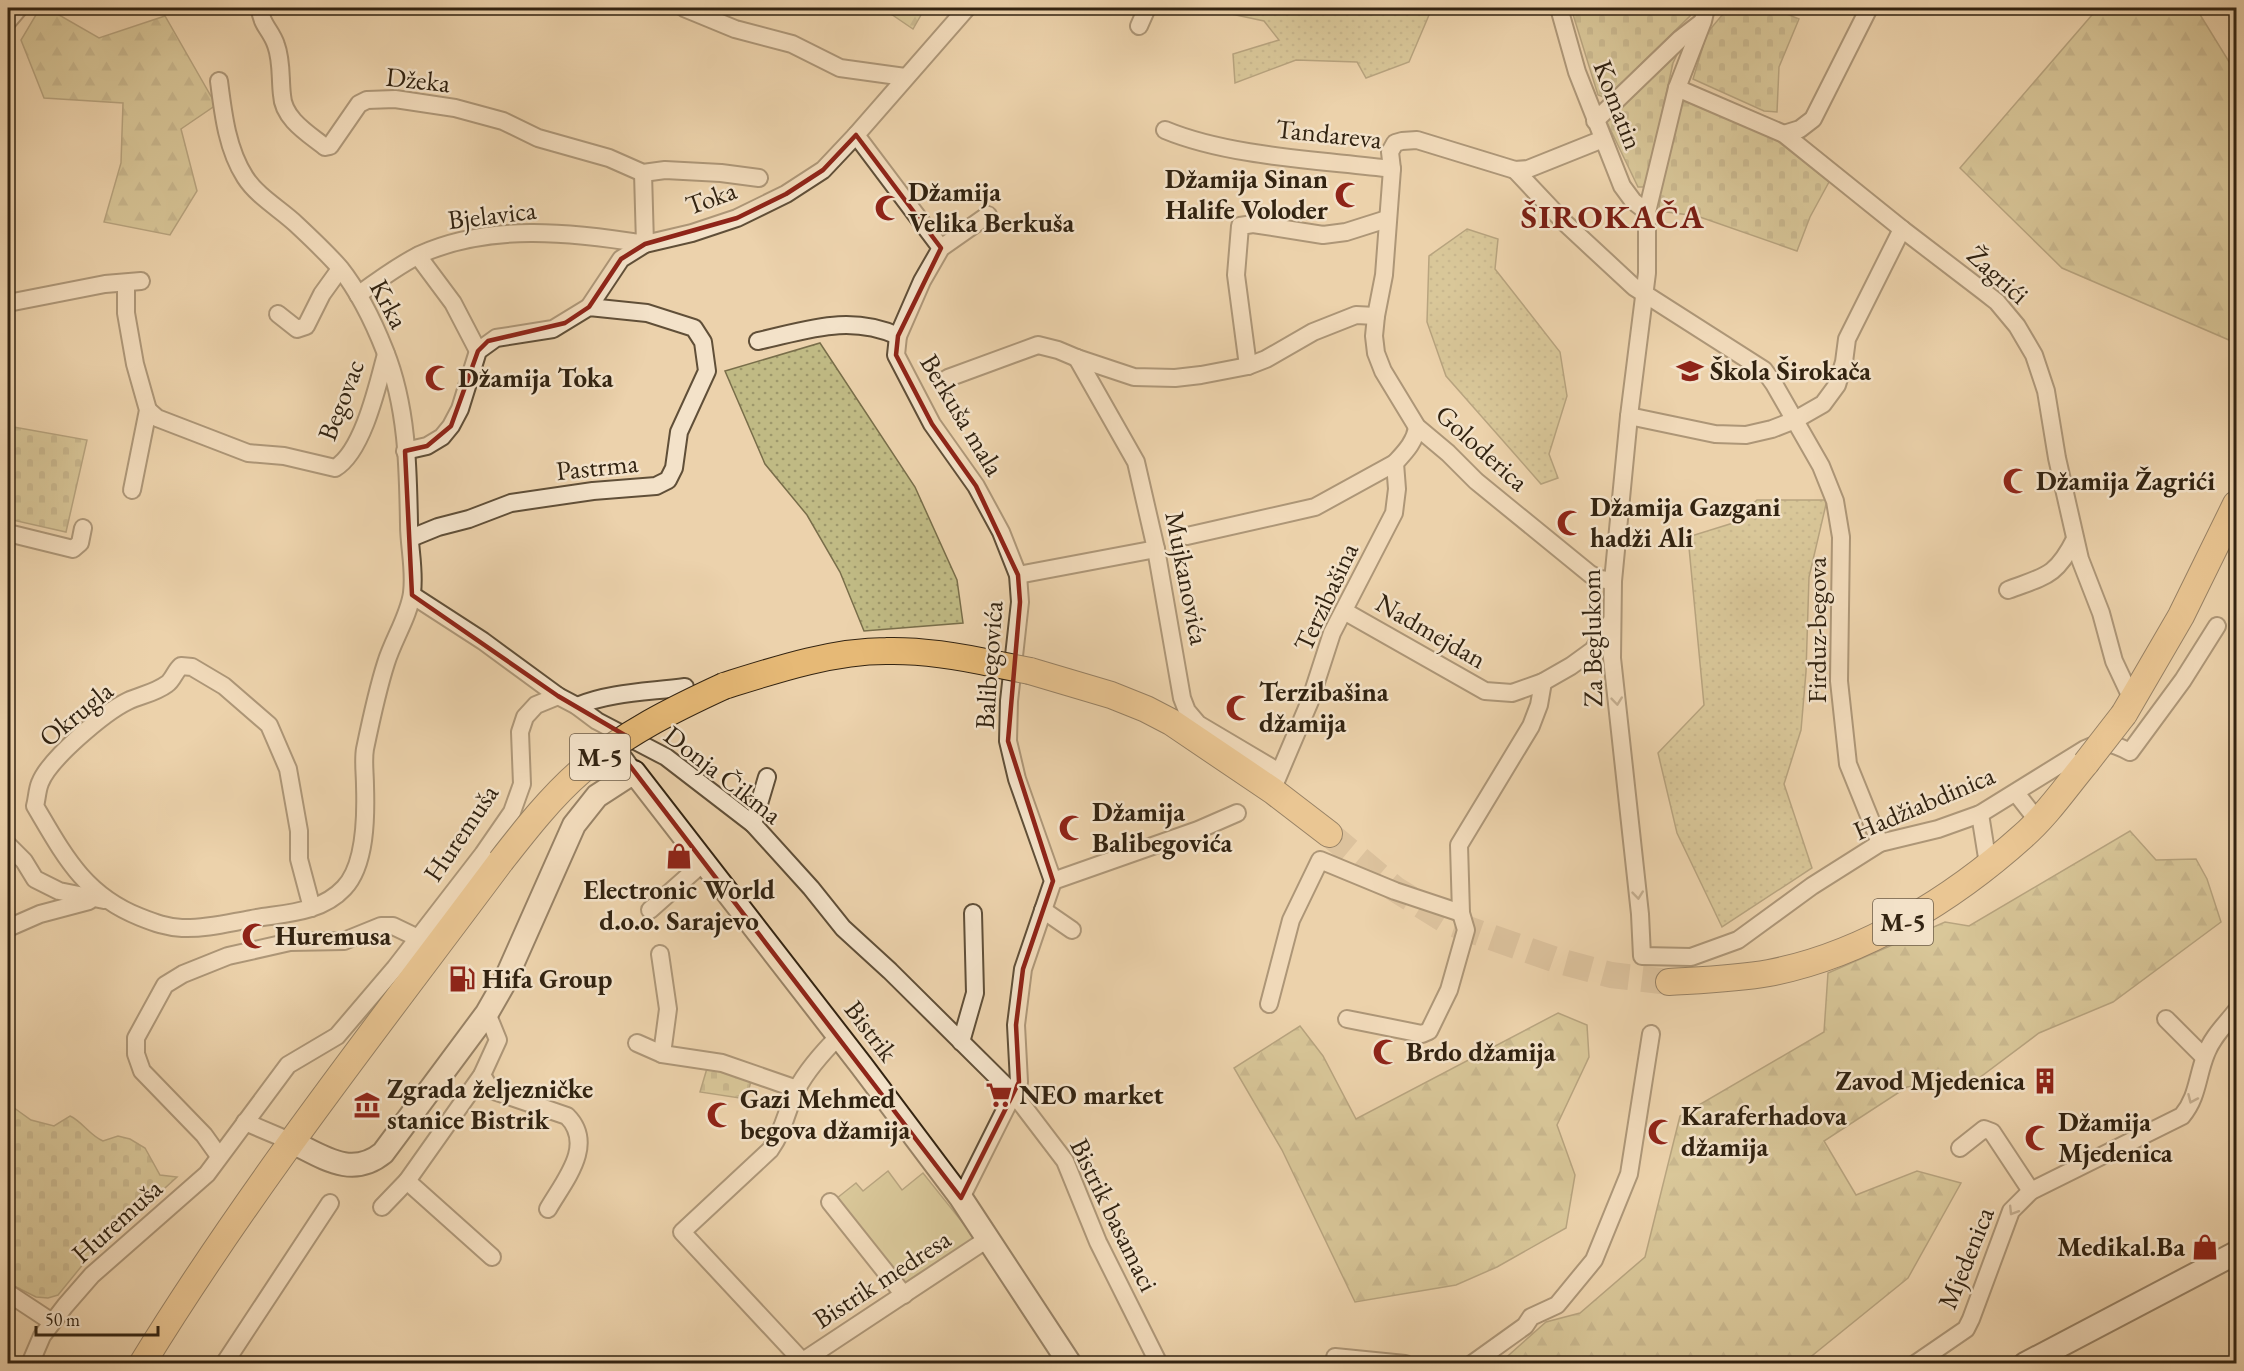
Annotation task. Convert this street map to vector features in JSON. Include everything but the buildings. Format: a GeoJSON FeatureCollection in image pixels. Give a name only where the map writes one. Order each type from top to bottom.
{"type":"FeatureCollection","features":[{"type":"Feature","properties":{"kind":"main road","name":"M-5"},"geometry":{"type":"LineString","coordinates":[[1669,982],[1769,973],[1848,949],[1908,919],[1967,881],[2024,835],[2086,763],[2130,706],[2181,616],[2236,504]]}},
{"type":"Feature","properties":{"kind":"main road","name":"M-5"},"geometry":{"type":"LineString","coordinates":[[142,1364],[204,1266],[290,1141],[540,812],[582,770],[614,746],[660,717],[724,686],[818,659],[885,651],[960,656],[1030,671],[1111,695],[1146,709],[1276,782],[1329,834]]}},
{"type":"Feature","properties":{"kind":"main road","name":"Bistrik"},"geometry":{"type":"LineString","coordinates":[[634,772],[839,1036],[961,1198],[1070,1364]]}},
{"type":"Feature","properties":{"kind":"main road"},"geometry":{"type":"LineString","coordinates":[[290,1141],[347,1166],[357,1166],[376,1159],[383,1153],[487,1013],[511,971],[574,825],[597,796],[634,772]]}},
{"type":"Feature","properties":{"kind":"main road"},"geometry":{"type":"LineString","coordinates":[[2025,1364],[2236,1253]]}},
{"type":"Feature","properties":{"kind":"street"},"geometry":{"type":"LineString","coordinates":[[8,21],[19,8]]}},
{"type":"Feature","properties":{"kind":"street","name":"Džeka"},"geometry":{"type":"LineString","coordinates":[[260,8],[261,19],[276,43],[284,106],[290,117],[325,147],[330,146],[359,104],[367,100],[395,99],[455,108],[503,121],[538,138],[609,158],[643,173],[665,170],[759,178]]}},
{"type":"Feature","properties":{"kind":"street"},"geometry":{"type":"LineString","coordinates":[[684,8],[735,28],[792,44],[840,68],[905,77]]}},
{"type":"Feature","properties":{"kind":"street","name":"Toka"},"geometry":{"type":"LineString","coordinates":[[478,351],[495,338],[552,329],[589,307],[621,259],[645,244],[692,233],[737,218],[786,194],[822,170],[856,135],[967,8]]}},
{"type":"Feature","properties":{"kind":"street"},"geometry":{"type":"LineString","coordinates":[[1139,26],[1147,8]]}},
{"type":"Feature","properties":{"kind":"street","name":"Komatin"},"geometry":{"type":"LineString","coordinates":[[1559,8],[1577,72],[1622,186],[1633,201],[1647,212]]}},
{"type":"Feature","properties":{"kind":"street"},"geometry":{"type":"LineString","coordinates":[[1595,120],[1704,14],[1714,8]]}},
{"type":"Feature","properties":{"kind":"street"},"geometry":{"type":"LineString","coordinates":[[1784,135],[1800,129],[1813,119],[1869,8]]}},
{"type":"Feature","properties":{"kind":"street","name":"Za Beglukom"},"geometry":{"type":"LineString","coordinates":[[1642,956],[1640,914],[1612,658],[1612,580],[1629,416],[1645,295],[1647,212],[1677,88],[1704,14]]}},
{"type":"Feature","properties":{"kind":"street","name":"Krka"},"geometry":{"type":"LineString","coordinates":[[219,81],[233,153],[244,176],[253,188],[298,225],[340,269],[358,295],[386,353],[400,396],[413,566],[412,595]]}},
{"type":"Feature","properties":{"kind":"street","name":"Žagrići"},"geometry":{"type":"LineString","coordinates":[[1677,88],[1784,135],[1997,302],[2026,340],[2046,391],[2057,458],[2075,539],[2114,661],[2130,695],[2130,706]]}},
{"type":"Feature","properties":{"kind":"street","name":"Tandareva"},"geometry":{"type":"LineString","coordinates":[[1165,130],[1180,137],[1215,146],[1392,169],[1390,152],[1395,143],[1417,140],[1515,170]]}},
{"type":"Feature","properties":{"kind":"street"},"geometry":{"type":"LineString","coordinates":[[856,135],[942,248]]}},
{"type":"Feature","properties":{"kind":"street"},"geometry":{"type":"LineString","coordinates":[[1515,170],[1528,169],[1603,139]]}},
{"type":"Feature","properties":{"kind":"street","name":"Goloderica"},"geometry":{"type":"LineString","coordinates":[[1392,169],[1384,275],[1374,336],[1376,353],[1383,371],[1417,427],[1476,481],[1590,574],[1599,579],[1612,580]]}},
{"type":"Feature","properties":{"kind":"street"},"geometry":{"type":"LineString","coordinates":[[1515,170],[1564,222],[1645,295]]}},
{"type":"Feature","properties":{"kind":"street"},"geometry":{"type":"LineString","coordinates":[[643,173],[645,244]]}},
{"type":"Feature","properties":{"kind":"street","name":"Berkuša mala"},"geometry":{"type":"LineString","coordinates":[[988,215],[942,248],[922,281],[898,336],[896,354],[913,391],[947,447],[976,486],[1001,532],[1018,575]]}},
{"type":"Feature","properties":{"kind":"street"},"geometry":{"type":"LineString","coordinates":[[1248,366],[1236,275],[1240,226],[1253,224],[1323,235],[1346,232],[1387,219]]}},
{"type":"Feature","properties":{"kind":"street"},"geometry":{"type":"LineString","coordinates":[[1629,416],[1715,434],[1746,435],[1772,429],[1795,420],[1823,404],[1837,385],[1844,362],[1847,339],[1902,229]]}},
{"type":"Feature","properties":{"kind":"street","name":"Bjelavica"},"geometry":{"type":"LineString","coordinates":[[358,295],[418,256],[443,246],[479,238],[526,232],[602,237],[645,244]]}},
{"type":"Feature","properties":{"kind":"street"},"geometry":{"type":"LineString","coordinates":[[405,451],[428,446],[442,437],[451,426],[460,409],[478,351],[453,303],[418,256]]}},
{"type":"Feature","properties":{"kind":"street"},"geometry":{"type":"LineString","coordinates":[[279,314],[297,329],[302,329],[306,326],[322,294],[340,269]]}},
{"type":"Feature","properties":{"kind":"street"},"geometry":{"type":"LineString","coordinates":[[8,303],[70,290],[134,282],[126,313],[135,364],[148,410],[132,490]]}},
{"type":"Feature","properties":{"kind":"street","name":"Firduz-begova"},"geometry":{"type":"LineString","coordinates":[[1645,295],[1678,313],[1764,370],[1821,466],[1835,501],[1841,537],[1839,681],[1848,764],[1880,843]]}},
{"type":"Feature","properties":{"kind":"street","name":"Pastrma"},"geometry":{"type":"LineString","coordinates":[[411,538],[511,503],[656,486],[668,480],[674,468],[679,432],[707,371],[703,342],[694,328],[646,313],[589,307]]}},
{"type":"Feature","properties":{"kind":"street"},"geometry":{"type":"LineString","coordinates":[[948,378],[1038,345],[1134,377],[1175,378],[1248,366],[1266,360],[1313,332],[1337,322],[1356,315],[1376,316]]}},
{"type":"Feature","properties":{"kind":"street"},"geometry":{"type":"LineString","coordinates":[[758,341],[825,326],[846,324],[880,328],[898,336]]}},
{"type":"Feature","properties":{"kind":"street","name":"Begovac"},"geometry":{"type":"LineString","coordinates":[[148,410],[157,418],[248,453],[284,456],[335,468],[343,464],[351,451],[372,405],[386,353]]}},
{"type":"Feature","properties":{"kind":"street","name":"Mujkanovića"},"geometry":{"type":"LineString","coordinates":[[1077,358],[1136,462],[1156,549],[1182,698],[1187,711],[1198,724],[1276,782]]}},
{"type":"Feature","properties":{"kind":"street"},"geometry":{"type":"LineString","coordinates":[[1187,536],[1315,507],[1395,463],[1416,436],[1417,427]]}},
{"type":"Feature","properties":{"kind":"street","name":"Terzibašina"},"geometry":{"type":"LineString","coordinates":[[1276,782],[1310,701],[1332,633],[1394,513],[1397,489],[1395,463]]}},
{"type":"Feature","properties":{"kind":"street"},"geometry":{"type":"LineString","coordinates":[[8,533],[73,549],[80,543],[83,528]]}},
{"type":"Feature","properties":{"kind":"street"},"geometry":{"type":"LineString","coordinates":[[2008,590],[2043,578],[2055,570],[2064,560],[2075,539]]}},
{"type":"Feature","properties":{"kind":"street","name":"Balibegovića"},"geometry":{"type":"LineString","coordinates":[[1053,881],[1017,779],[1008,741],[1009,701],[1020,602],[1018,575],[1156,549]]}},
{"type":"Feature","properties":{"kind":"street","name":"Donja Čikma"},"geometry":{"type":"LineString","coordinates":[[412,595],[483,641],[558,696],[577,706],[597,721],[666,757],[753,824],[811,888],[843,928],[890,971],[1014,1094]]}},
{"type":"Feature","properties":{"kind":"street","name":"Okrugla"},"geometry":{"type":"LineString","coordinates":[[312,908],[299,859],[299,831],[288,769],[269,725],[224,686],[192,668],[181,666],[170,682],[158,690],[129,700],[111,711],[49,769],[40,783],[35,806],[58,847],[80,876],[105,900],[133,915],[165,927],[198,928],[294,913],[312,908],[341,892],[352,879],[359,858],[366,810],[364,752],[386,663],[412,595]]}},
{"type":"Feature","properties":{"kind":"street","name":"Nadmejdan"},"geometry":{"type":"LineString","coordinates":[[1344,611],[1485,691],[1512,693],[1543,682],[1593,650],[1611,622]]}},
{"type":"Feature","properties":{"kind":"street","name":"Hadžiabdinica"},"geometry":{"type":"LineString","coordinates":[[1642,956],[1691,957],[1737,940],[1812,886],[1880,843],[1938,829],[1980,813],[2085,749],[2100,743],[2109,743],[2130,752],[2183,680],[2217,626]]}},
{"type":"Feature","properties":{"kind":"street"},"geometry":{"type":"LineString","coordinates":[[1347,1018],[1422,1034],[1429,1031],[1449,990],[1466,930],[1461,913],[1459,845],[1531,726],[1539,705],[1543,682]]}},
{"type":"Feature","properties":{"kind":"street"},"geometry":{"type":"LineString","coordinates":[[577,706],[609,697],[685,687]]}},
{"type":"Feature","properties":{"kind":"street","name":"Huremuša"},"geometry":{"type":"LineString","coordinates":[[30,1364],[42,1336],[92,1275],[207,1174],[288,1065],[337,1036],[418,938],[483,854],[512,812],[522,784],[520,732],[525,717],[536,705],[558,696]]}},
{"type":"Feature","properties":{"kind":"street","name":"Bistrik"},"geometry":{"type":"LineString","coordinates":[[597,721],[634,772]]}},
{"type":"Feature","properties":{"kind":"street"},"geometry":{"type":"LineString","coordinates":[[753,824],[767,777]]}},
{"type":"Feature","properties":{"kind":"street"},"geometry":{"type":"LineString","coordinates":[[2016,793],[2037,821]]}},
{"type":"Feature","properties":{"kind":"street"},"geometry":{"type":"LineString","coordinates":[[961,1198],[1019,1082],[1016,1025],[1023,969],[1053,881],[1198,830],[1237,813]]}},
{"type":"Feature","properties":{"kind":"street"},"geometry":{"type":"LineString","coordinates":[[1980,813],[1989,864]]}},
{"type":"Feature","properties":{"kind":"street"},"geometry":{"type":"LineString","coordinates":[[8,845],[24,861],[35,879],[59,891],[105,900]]}},
{"type":"Feature","properties":{"kind":"street"},"geometry":{"type":"LineString","coordinates":[[1269,1004],[1291,920],[1320,860],[1395,891],[1461,913]]}},
{"type":"Feature","properties":{"kind":"street"},"geometry":{"type":"LineString","coordinates":[[650,909],[704,862]]}},
{"type":"Feature","properties":{"kind":"street"},"geometry":{"type":"LineString","coordinates":[[8,928],[68,905],[84,901],[105,900]]}},
{"type":"Feature","properties":{"kind":"street"},"geometry":{"type":"LineString","coordinates":[[1043,910],[1072,930]]}},
{"type":"Feature","properties":{"kind":"street"},"geometry":{"type":"LineString","coordinates":[[294,913],[303,940]]}},
{"type":"Feature","properties":{"kind":"street"},"geometry":{"type":"LineString","coordinates":[[961,1042],[975,993],[973,913]]}},
{"type":"Feature","properties":{"kind":"street"},"geometry":{"type":"LineString","coordinates":[[219,1156],[204,1135],[142,1071],[136,1054],[136,1038],[165,985],[183,974],[228,956],[303,940],[344,941],[381,926],[393,926],[418,938]]}},
{"type":"Feature","properties":{"kind":"street"},"geometry":{"type":"LineString","coordinates":[[660,954],[668,1009],[662,1054]]}},
{"type":"Feature","properties":{"kind":"street","name":"Mjedenica"},"geometry":{"type":"LineString","coordinates":[[1915,1364],[1966,1329],[2011,1211],[2031,1191],[2182,1116],[2196,1094],[2204,1057],[2210,1044],[2236,1011]]}},
{"type":"Feature","properties":{"kind":"street"},"geometry":{"type":"LineString","coordinates":[[382,1207],[407,1181],[482,1075],[498,1040],[487,1013]]}},
{"type":"Feature","properties":{"kind":"street"},"geometry":{"type":"LineString","coordinates":[[2166,1019],[2204,1057]]}},
{"type":"Feature","properties":{"kind":"street"},"geometry":{"type":"LineString","coordinates":[[1472,1364],[1525,1326],[1531,1317],[1557,1305],[1594,1260],[1629,1174],[1651,1034]]}},
{"type":"Feature","properties":{"kind":"street","name":"Bistrik medresa"},"geometry":{"type":"LineString","coordinates":[[839,1036],[797,1089],[781,1136],[770,1150],[682,1232],[804,1362],[989,1238]]}},
{"type":"Feature","properties":{"kind":"street"},"geometry":{"type":"LineString","coordinates":[[637,1043],[662,1054],[722,1063],[797,1089]]}},
{"type":"Feature","properties":{"kind":"street"},"geometry":{"type":"LineString","coordinates":[[482,1075],[491,1090],[567,1116],[574,1123],[580,1137],[577,1158],[548,1209]]}},
{"type":"Feature","properties":{"kind":"street","name":"Bistrik basamaci"},"geometry":{"type":"LineString","coordinates":[[1014,1094],[1065,1161],[1098,1242],[1159,1364]]}},
{"type":"Feature","properties":{"kind":"street"},"geometry":{"type":"LineString","coordinates":[[245,1122],[290,1141]]}},
{"type":"Feature","properties":{"kind":"street"},"geometry":{"type":"LineString","coordinates":[[1960,1148],[1984,1129],[1992,1132],[2031,1191]]}},
{"type":"Feature","properties":{"kind":"street"},"geometry":{"type":"LineString","coordinates":[[407,1181],[492,1257]]}},
{"type":"Feature","properties":{"kind":"street"},"geometry":{"type":"LineString","coordinates":[[830,1202],[904,1295]]}},
{"type":"Feature","properties":{"kind":"street"},"geometry":{"type":"LineString","coordinates":[[224,1364],[330,1203]]}},
{"type":"Feature","properties":{"kind":"street"},"geometry":{"type":"LineString","coordinates":[[8,1293],[52,1322]]}},
{"type":"Feature","properties":{"kind":"street"},"geometry":{"type":"LineString","coordinates":[[1335,1357],[1405,1364]]}},
{"type":"Feature","properties":{"kind":"highlighted area"},"geometry":{"type":"Polygon","coordinates":[[[856,135],[941,248],[898,336],[896,355],[932,424],[976,486],[1018,575],[1020,602],[1008,741],[1053,881],[1023,969],[1016,1025],[1019,1082],[961,1198],[614,745],[628,737],[558,696],[412,595],[405,451],[427,446],[451,426],[478,351],[488,341],[565,323],[589,307],[621,259],[645,244],[737,218],[786,194],[823,170],[856,135]]]}},
{"type":"Feature","properties":{"kind":"green space"},"geometry":{"type":"Polygon","coordinates":[[[40,8],[47,8],[99,38],[165,16],[216,105],[181,129],[197,191],[170,235],[104,222],[121,163],[123,103],[44,98],[21,40],[40,8]]]}},
{"type":"Feature","properties":{"kind":"green space"},"geometry":{"type":"Polygon","coordinates":[[[763,8],[925,8],[913,29],[885,10],[763,8]]]}},
{"type":"Feature","properties":{"kind":"green space"},"geometry":{"type":"Polygon","coordinates":[[[1218,8],[1432,8],[1409,62],[1366,78],[1357,62],[1296,60],[1235,83],[1233,54],[1279,40],[1264,21],[1217,11],[1218,8]]]}},
{"type":"Feature","properties":{"kind":"green space"},"geometry":{"type":"Polygon","coordinates":[[[1571,8],[1692,8],[1690,16],[1606,98],[1598,95],[1571,8]]]}},
{"type":"Feature","properties":{"kind":"green space"},"geometry":{"type":"Polygon","coordinates":[[[1728,8],[1772,8],[1799,19],[1779,67],[1777,112],[1764,111],[1693,79],[1707,33],[1728,8]]]}},
{"type":"Feature","properties":{"kind":"green space"},"geometry":{"type":"Polygon","coordinates":[[[2098,8],[2196,8],[2236,73],[2236,343],[2062,268],[1960,168],[2098,8]]]}},
{"type":"Feature","properties":{"kind":"green space"},"geometry":{"type":"Polygon","coordinates":[[[1683,42],[1673,63],[1647,180],[1643,187],[1638,187],[1603,114],[1683,42]]]}},
{"type":"Feature","properties":{"kind":"green space"},"geometry":{"type":"Polygon","coordinates":[[[1685,99],[1774,138],[1829,182],[1810,217],[1797,251],[1697,216],[1659,211],[1661,176],[1678,101],[1685,99]]]}},
{"type":"Feature","properties":{"kind":"green space"},"geometry":{"type":"Polygon","coordinates":[[[1467,229],[1498,239],[1495,269],[1560,352],[1567,396],[1549,454],[1558,478],[1541,484],[1446,376],[1427,322],[1429,256],[1467,229]]]}},
{"type":"Feature","properties":{"kind":"green space"},"geometry":{"type":"Polygon","coordinates":[[[820,343],[915,487],[957,580],[963,623],[864,631],[840,572],[807,515],[765,464],[725,371],[820,343]]]}},
{"type":"Feature","properties":{"kind":"green space"},"geometry":{"type":"Polygon","coordinates":[[[8,426],[87,440],[66,532],[8,519],[8,426]]]}},
{"type":"Feature","properties":{"kind":"green space"},"geometry":{"type":"Polygon","coordinates":[[[1757,500],[1827,500],[1809,577],[1806,672],[1801,730],[1784,784],[1812,868],[1722,927],[1677,833],[1658,753],[1704,705],[1688,537],[1733,523],[1757,500]]]}},
{"type":"Feature","properties":{"kind":"green space"},"geometry":{"type":"Polygon","coordinates":[[[2130,831],[2156,860],[2196,859],[2207,879],[2221,922],[2113,1002],[2039,1033],[1979,1078],[1907,1087],[1824,1141],[1856,1195],[1917,1171],[1961,1183],[1908,1278],[1803,1363],[1500,1363],[1546,1322],[1580,1313],[1645,1257],[1680,1116],[1824,1032],[1828,973],[1945,922],[1969,926],[2130,831]]]}},
{"type":"Feature","properties":{"kind":"green space"},"geometry":{"type":"Polygon","coordinates":[[[1558,1013],[1587,1025],[1589,1057],[1557,1125],[1575,1175],[1566,1228],[1497,1267],[1456,1285],[1355,1302],[1282,1150],[1234,1068],[1300,1026],[1323,1056],[1356,1119],[1558,1013]]]}},
{"type":"Feature","properties":{"kind":"green space"},"geometry":{"type":"Polygon","coordinates":[[[708,1065],[752,1078],[746,1099],[700,1092],[708,1065]]]}},
{"type":"Feature","properties":{"kind":"green space"},"geometry":{"type":"Polygon","coordinates":[[[10,1105],[31,1120],[54,1126],[70,1116],[103,1141],[118,1136],[130,1139],[145,1148],[160,1175],[177,1177],[89,1257],[58,1295],[48,1298],[36,1297],[8,1283],[8,1106],[10,1105]]]}},
{"type":"Feature","properties":{"kind":"green space"},"geometry":{"type":"Polygon","coordinates":[[[888,1171],[902,1190],[923,1173],[975,1238],[902,1289],[832,1202],[856,1183],[863,1191],[888,1171]]]}},
{"type":"Feature","properties":{"kind":"tunnel"},"geometry":{"type":"LineString","coordinates":[[1329,834],[1395,889],[1448,922],[1556,960],[1611,975],[1669,982]]}},
{"type":"Feature","properties":{"kind":"place","name":"Džamija Sinan Halife Voloder"},"geometry":{"type":"Point","coordinates":[1348,195]}},
{"type":"Feature","properties":{"kind":"place","name":"Džamija Velika Berkuša"},"geometry":{"type":"Point","coordinates":[888,208]}},
{"type":"Feature","properties":{"kind":"place","name":"Škola Širokača"},"geometry":{"type":"Point","coordinates":[1690,371]}},
{"type":"Feature","properties":{"kind":"place","name":"Džamija Toka"},"geometry":{"type":"Point","coordinates":[438,378]}},
{"type":"Feature","properties":{"kind":"place","name":"Džamija Žagrići"},"geometry":{"type":"Point","coordinates":[2016,481]}},
{"type":"Feature","properties":{"kind":"place","name":"Džamija Gazgani hadži Ali"},"geometry":{"type":"Point","coordinates":[1570,523]}},
{"type":"Feature","properties":{"kind":"place","name":"Terzibašina džamija"},"geometry":{"type":"Point","coordinates":[1239,708]}},
{"type":"Feature","properties":{"kind":"place","name":"Džamija Balibegovića"},"geometry":{"type":"Point","coordinates":[1072,828]}},
{"type":"Feature","properties":{"kind":"place","name":"Electronic World d.o.o. Sarajevo"},"geometry":{"type":"Point","coordinates":[679,856]}},
{"type":"Feature","properties":{"kind":"place","name":"Huremusa"},"geometry":{"type":"Point","coordinates":[255,936]}},
{"type":"Feature","properties":{"kind":"place","name":"Hifa Group"},"geometry":{"type":"Point","coordinates":[462,979]}},
{"type":"Feature","properties":{"kind":"place","name":"Brdo džamija"},"geometry":{"type":"Point","coordinates":[1386,1052]}},
{"type":"Feature","properties":{"kind":"place","name":"Zavod Mjedenica"},"geometry":{"type":"Point","coordinates":[2045,1081]}},
{"type":"Feature","properties":{"kind":"place","name":"NEO market"},"geometry":{"type":"Point","coordinates":[999,1095]}},
{"type":"Feature","properties":{"kind":"place","name":"Zgrada željezničke stanice Bistrik"},"geometry":{"type":"Point","coordinates":[367,1105]}},
{"type":"Feature","properties":{"kind":"place","name":"Gazi Mehmed begova džamija"},"geometry":{"type":"Point","coordinates":[720,1115]}},
{"type":"Feature","properties":{"kind":"place","name":"Karaferhadova džamija"},"geometry":{"type":"Point","coordinates":[1661,1132]}},
{"type":"Feature","properties":{"kind":"place","name":"Džamija Mjedenica"},"geometry":{"type":"Point","coordinates":[2038,1138]}},
{"type":"Feature","properties":{"kind":"place","name":"Medikal.Ba"},"geometry":{"type":"Point","coordinates":[2205,1247]}},
{"type":"Feature","properties":{"kind":"district","name":"ŠIROKAČA"},"geometry":{"type":"Point","coordinates":[1613,216]}}]}
